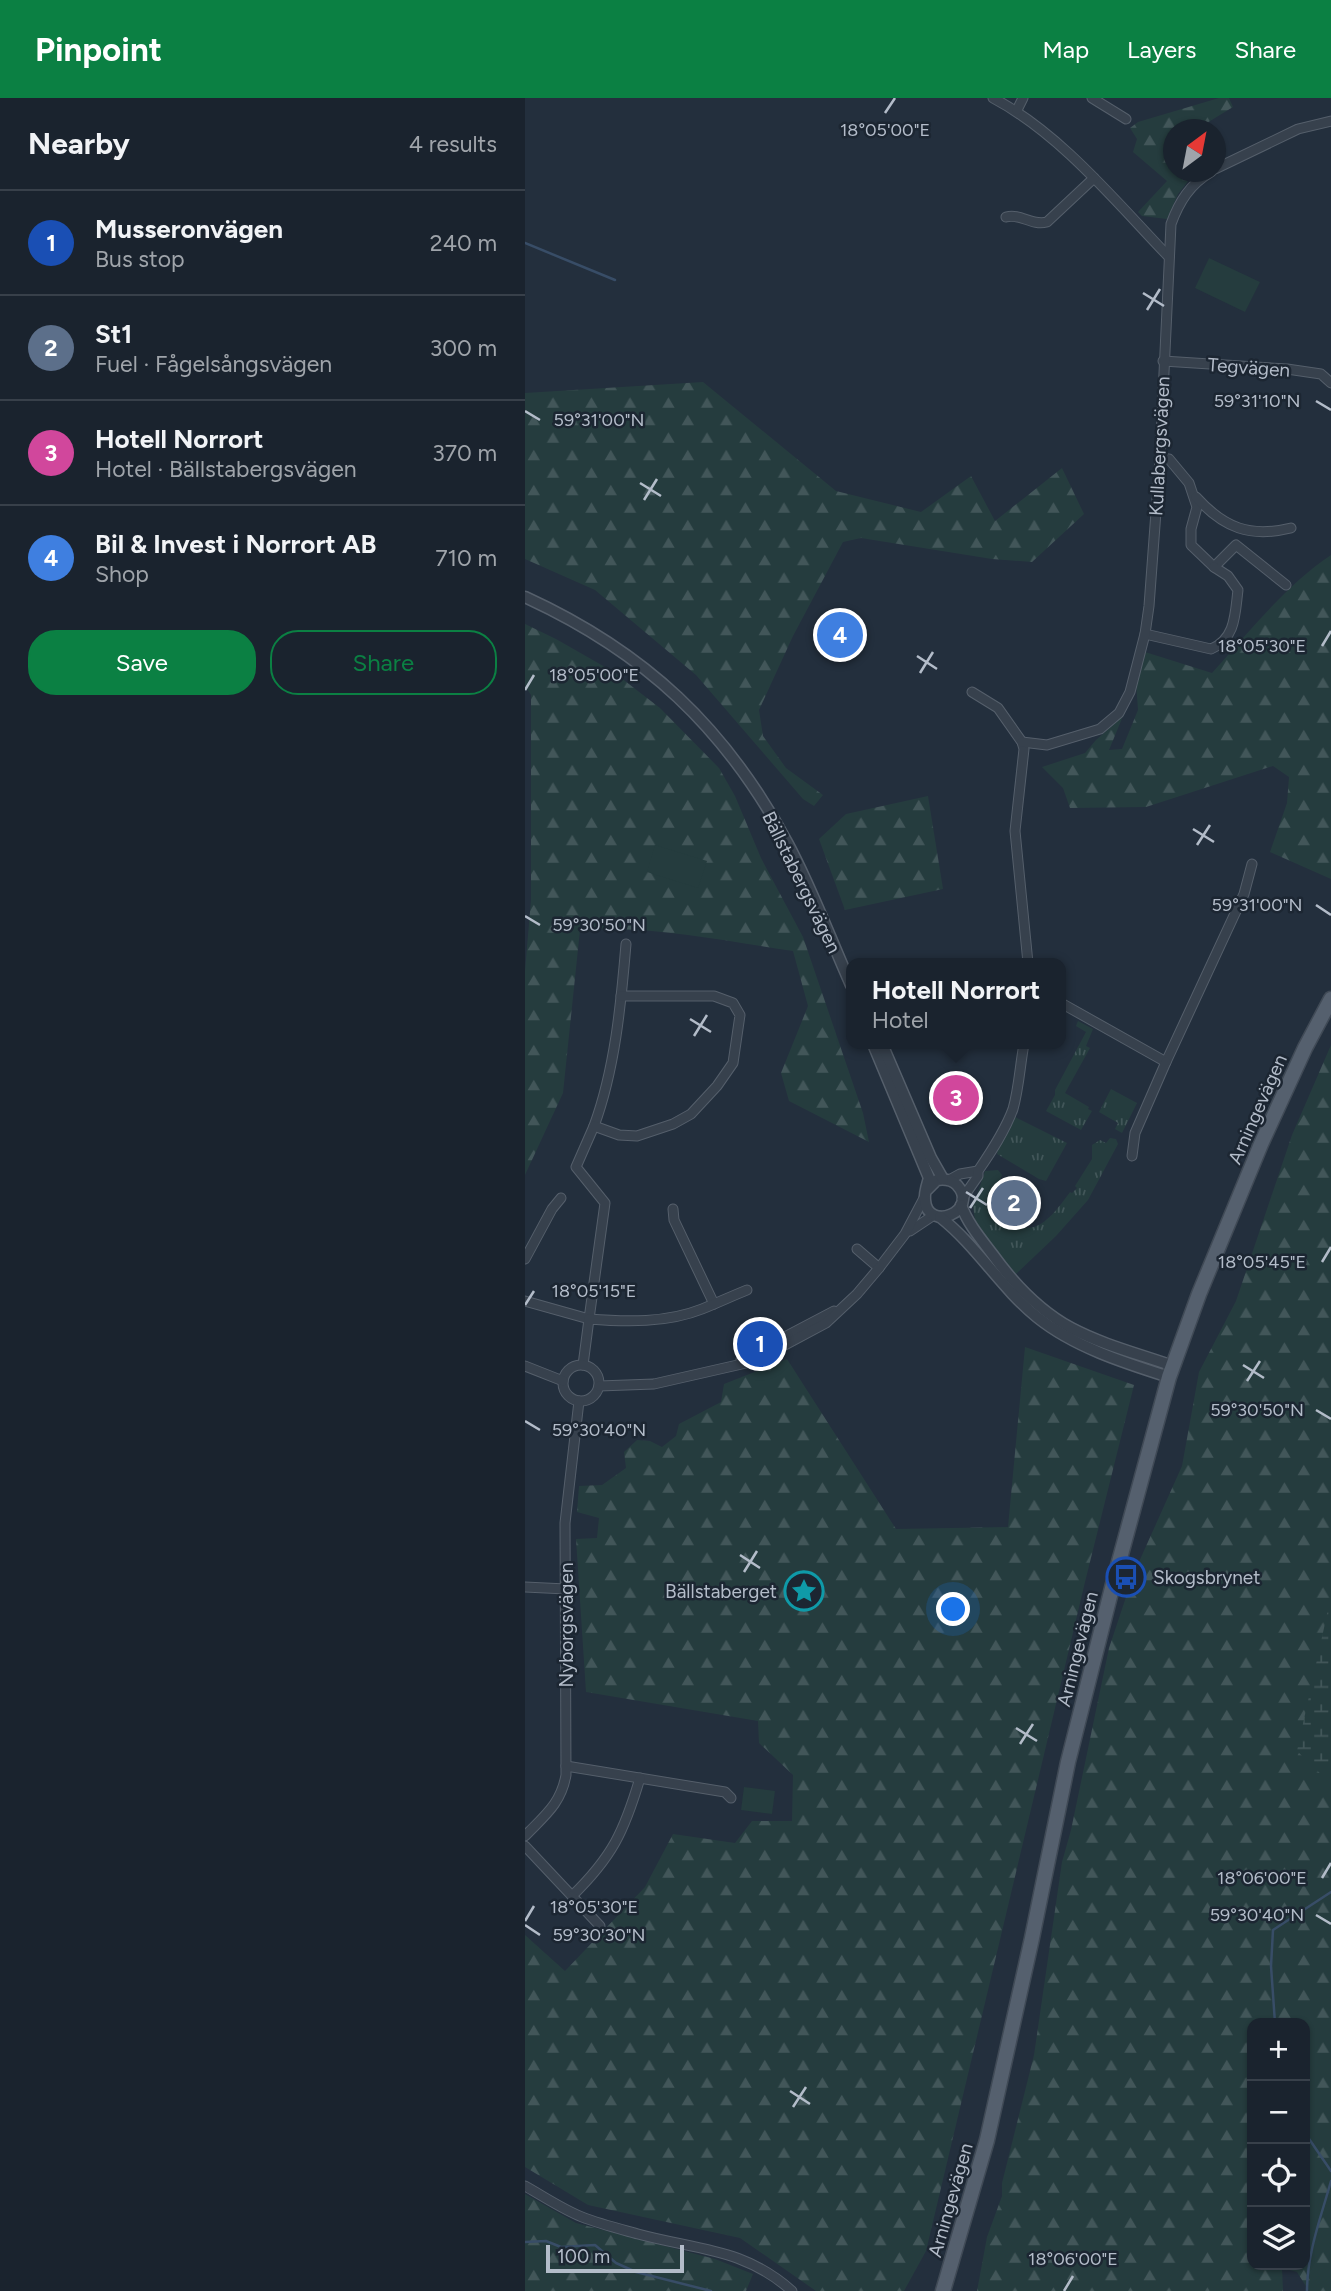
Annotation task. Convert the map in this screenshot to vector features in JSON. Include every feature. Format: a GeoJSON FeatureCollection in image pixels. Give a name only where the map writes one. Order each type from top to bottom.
{"type":"FeatureCollection","features":[{"type":"Feature","properties":{"kind":"main road","name":"Arningevägen"},"geometry":{"type":"LineString","coordinates":[[943,2291],[987,2140],[1068,1762],[1171,1371],[1199,1294],[1261,1144],[1305,1048],[1331,999]]}},
{"type":"Feature","properties":{"kind":"street"},"geometry":{"type":"LineString","coordinates":[[993,98],[1017,110],[1082,166],[1170,257]]}},
{"type":"Feature","properties":{"kind":"street"},"geometry":{"type":"LineString","coordinates":[[1017,110],[1023,98]]}},
{"type":"Feature","properties":{"kind":"street"},"geometry":{"type":"LineString","coordinates":[[1092,98],[1126,119]]}},
{"type":"Feature","properties":{"kind":"street"},"geometry":{"type":"LineString","coordinates":[[1226,164],[1298,129],[1331,121]]}},
{"type":"Feature","properties":{"kind":"street"},"geometry":{"type":"LineString","coordinates":[[1006,216],[1016,215],[1031,223],[1047,222],[1094,178]]}},
{"type":"Feature","properties":{"kind":"street","name":"Kullabergsvägen"},"geometry":{"type":"LineString","coordinates":[[1023,742],[1047,746],[1100,729],[1119,713],[1130,692],[1145,634],[1149,606],[1160,458],[1171,224],[1184,196],[1196,182]]}},
{"type":"Feature","properties":{"kind":"street","name":"Tegvägen"},"geometry":{"type":"LineString","coordinates":[[1163,361],[1287,369],[1321,374],[1331,383]]}},
{"type":"Feature","properties":{"kind":"street"},"geometry":{"type":"LineString","coordinates":[[1145,634],[1211,649],[1218,646],[1233,629],[1238,590],[1227,576],[1191,545],[1191,529],[1197,507],[1189,484],[1169,459],[1160,458]]}},
{"type":"Feature","properties":{"kind":"street"},"geometry":{"type":"LineString","coordinates":[[1192,493],[1216,517],[1248,532],[1291,528]]}},
{"type":"Feature","properties":{"kind":"street"},"geometry":{"type":"LineString","coordinates":[[1214,567],[1236,545],[1286,585]]}},
{"type":"Feature","properties":{"kind":"street","name":"Bällstabergsvägen"},"geometry":{"type":"LineString","coordinates":[[525,597],[575,621],[604,639],[658,680],[714,732],[748,776],[789,846],[846,974]]}},
{"type":"Feature","properties":{"kind":"street"},"geometry":{"type":"LineString","coordinates":[[972,692],[998,708],[1023,742],[1015,831],[1028,958]]}},
{"type":"Feature","properties":{"kind":"street"},"geometry":{"type":"LineString","coordinates":[[1132,1156],[1135,1133],[1244,894],[1252,864]]}},
{"type":"Feature","properties":{"kind":"street"},"geometry":{"type":"LineString","coordinates":[[583,1365],[604,1203],[576,1167],[606,1095],[626,944]]}},
{"type":"Feature","properties":{"kind":"street"},"geometry":{"type":"LineString","coordinates":[[594,1126],[619,1135],[637,1136],[673,1124],[691,1114],[717,1086],[733,1063],[740,1015],[733,1003],[714,996],[621,996]]}},
{"type":"Feature","properties":{"kind":"street"},"geometry":{"type":"LineString","coordinates":[[1066,1006],[1166,1062]]}},
{"type":"Feature","properties":{"kind":"street"},"geometry":{"type":"LineString","coordinates":[[875,1049],[929,1178],[925,1194],[926,1206],[960,1233],[1021,1295],[1071,1328],[1171,1371]]}},
{"type":"Feature","properties":{"kind":"street"},"geometry":{"type":"LineString","coordinates":[[884,1049],[931,1158],[946,1180],[959,1187],[966,1220],[996,1268]]}},
{"type":"Feature","properties":{"kind":"street"},"geometry":{"type":"LineString","coordinates":[[905,1234],[937,1216],[953,1215],[962,1202],[1014,1105],[1023,1049]]}},
{"type":"Feature","properties":{"kind":"street"},"geometry":{"type":"LineString","coordinates":[[599,1386],[655,1384],[711,1372],[755,1360],[792,1342],[825,1323],[857,1294],[905,1234],[930,1184],[978,1171]]}},
{"type":"Feature","properties":{"kind":"street"},"geometry":{"type":"LineString","coordinates":[[525,1259],[552,1209],[561,1198]]}},
{"type":"Feature","properties":{"kind":"street"},"geometry":{"type":"LineString","coordinates":[[673,1209],[674,1220],[714,1304]]}},
{"type":"Feature","properties":{"kind":"street"},"geometry":{"type":"LineString","coordinates":[[857,1249],[879,1268]]}},
{"type":"Feature","properties":{"kind":"street"},"geometry":{"type":"LineString","coordinates":[[525,1301],[589,1319],[624,1322],[652,1320],[701,1310],[747,1290]]}},
{"type":"Feature","properties":{"kind":"street"},"geometry":{"type":"LineString","coordinates":[[583,1365],[596,1374],[599,1386],[591,1398],[579,1401],[567,1394],[563,1381],[570,1369],[583,1365]]}},
{"type":"Feature","properties":{"kind":"street"},"geometry":{"type":"LineString","coordinates":[[525,1367],[563,1381]]}},
{"type":"Feature","properties":{"kind":"street","name":"Nyborgsvägen"},"geometry":{"type":"LineString","coordinates":[[525,1836],[554,1806],[563,1791],[566,1766],[567,1501],[579,1401]]}},
{"type":"Feature","properties":{"kind":"street"},"geometry":{"type":"LineString","coordinates":[[525,1587],[566,1589]]}},
{"type":"Feature","properties":{"kind":"street"},"geometry":{"type":"LineString","coordinates":[[566,1766],[725,1792],[731,1798]]}},
{"type":"Feature","properties":{"kind":"street"},"geometry":{"type":"LineString","coordinates":[[572,1896],[600,1868],[621,1834],[640,1778]]}},
{"type":"Feature","properties":{"kind":"street"},"geometry":{"type":"LineString","coordinates":[[525,1846],[600,1926]]}},
{"type":"Feature","properties":{"kind":"street"},"geometry":{"type":"LineString","coordinates":[[525,2186],[581,2216],[640,2234],[712,2249],[742,2259],[771,2274],[792,2291]]}},
{"type":"Feature","properties":{"kind":"green space"},"geometry":{"type":"Polygon","coordinates":[[[1219,98],[1229,98],[1233,107],[1213,119],[1163,119],[1163,178],[1133,152],[1137,139],[1130,128],[1138,122],[1219,98]]]}},
{"type":"Feature","properties":{"kind":"green space"},"geometry":{"type":"Polygon","coordinates":[[[1166,182],[1187,182],[1178,194],[1167,219],[1142,216],[1138,212],[1166,182]]]}},
{"type":"Feature","properties":{"kind":"green space"},"geometry":{"type":"Polygon","coordinates":[[[1209,258],[1260,282],[1245,312],[1195,288],[1209,258]]]}},
{"type":"Feature","properties":{"kind":"green space"},"geometry":{"type":"Polygon","coordinates":[[[703,382],[836,491],[921,512],[971,476],[995,521],[1062,468],[1084,514],[1032,562],[992,559],[861,538],[843,542],[793,636],[759,710],[763,736],[786,768],[823,795],[814,806],[803,799],[696,675],[595,590],[525,559],[525,393],[703,382]]]}},
{"type":"Feature","properties":{"kind":"green space"},"geometry":{"type":"Polygon","coordinates":[[[1331,555],[1331,879],[1270,852],[1287,803],[1289,777],[1273,766],[1146,807],[1070,808],[1063,788],[1042,767],[1085,753],[1123,716],[1109,750],[1122,749],[1138,710],[1136,682],[1145,652],[1212,673],[1283,595],[1331,555]]]}},
{"type":"Feature","properties":{"kind":"green space"},"geometry":{"type":"Polygon","coordinates":[[[525,624],[612,671],[660,708],[719,768],[735,796],[761,858],[803,937],[863,1113],[869,1142],[789,1101],[781,1073],[808,1006],[793,951],[660,932],[580,930],[563,1093],[525,1175],[525,971],[531,900],[531,695],[525,686],[525,624]]]}},
{"type":"Feature","properties":{"kind":"green space"},"geometry":{"type":"Polygon","coordinates":[[[928,796],[943,889],[845,910],[819,839],[846,814],[928,796]]]}},
{"type":"Feature","properties":{"kind":"green space"},"geometry":{"type":"Polygon","coordinates":[[[655,845],[707,861],[698,888],[647,872],[655,845]]]}},
{"type":"Feature","properties":{"kind":"green space"},"geometry":{"type":"Polygon","coordinates":[[[1078,1021],[1093,1029],[1086,1046],[1090,1048],[1065,1093],[1092,1111],[1081,1130],[1046,1111],[1086,1032],[1076,1026],[1078,1021]]]}},
{"type":"Feature","properties":{"kind":"green space"},"geometry":{"type":"Polygon","coordinates":[[[1331,1045],[1331,2291],[1309,2291],[1297,2272],[1290,2270],[1310,2270],[1310,2018],[1247,2018],[1247,2270],[1282,2270],[1283,2291],[977,2291],[987,2237],[1002,2196],[1002,2183],[1034,2055],[1062,1862],[1109,1648],[1134,1573],[1182,1466],[1199,1372],[1236,1301],[1292,1135],[1331,1045]]]}},
{"type":"Feature","properties":{"kind":"green space"},"geometry":{"type":"Polygon","coordinates":[[[1111,1089],[1137,1103],[1122,1133],[1115,1129],[1118,1123],[1099,1112],[1111,1089]]]}},
{"type":"Feature","properties":{"kind":"green space"},"geometry":{"type":"Polygon","coordinates":[[[1015,1117],[1067,1143],[1046,1181],[997,1154],[998,1147],[1015,1117]]]}},
{"type":"Feature","properties":{"kind":"green space"},"geometry":{"type":"Polygon","coordinates":[[[1110,1138],[1116,1139],[1118,1144],[1088,1200],[1056,1236],[1016,1274],[976,1226],[973,1207],[985,1171],[998,1170],[1002,1175],[995,1199],[1004,1218],[1015,1225],[1034,1227],[1049,1217],[1070,1192],[1077,1188],[1075,1186],[1092,1159],[1092,1145],[1100,1140],[1106,1143],[1110,1138]]]}},
{"type":"Feature","properties":{"kind":"green space"},"geometry":{"type":"Polygon","coordinates":[[[1025,1347],[1134,1385],[926,2251],[904,2291],[816,2291],[740,2238],[588,2205],[525,2167],[525,1935],[565,1971],[645,1887],[673,1834],[735,1843],[752,1821],[792,1821],[793,1775],[759,1743],[758,1721],[586,1692],[576,1539],[597,1538],[599,1518],[577,1512],[579,1486],[602,1485],[626,1468],[624,1452],[637,1440],[650,1441],[662,1447],[676,1436],[679,1424],[721,1402],[724,1384],[787,1359],[896,1529],[1008,1527],[1025,1347]]]}},
{"type":"Feature","properties":{"kind":"green space"},"geometry":{"type":"Polygon","coordinates":[[[1331,1596],[1331,1784],[1297,1751],[1331,1596]]]}},
{"type":"Feature","properties":{"kind":"green space"},"geometry":{"type":"Polygon","coordinates":[[[744,1787],[775,1791],[772,1814],[741,1810],[744,1787]]]}},
{"type":"Feature","properties":{"kind":"green space"},"geometry":{"type":"Polygon","coordinates":[[[525,2194],[576,2223],[715,2259],[753,2274],[746,2291],[525,2291],[525,2194]]]}},
{"type":"Feature","properties":{"kind":"waterway"},"geometry":{"type":"LineString","coordinates":[[525,243],[615,280]]}},
{"type":"Feature","properties":{"kind":"waterway"},"geometry":{"type":"LineString","coordinates":[[1275,2018],[1271,1966],[1273,1930],[1331,1892]]}},
{"type":"Feature","properties":{"kind":"waterway"},"geometry":{"type":"LineString","coordinates":[[1310,2140],[1331,2171]]}},
{"type":"Feature","properties":{"kind":"waterway"},"geometry":{"type":"LineString","coordinates":[[1307,2291],[1312,2249],[1331,2181]]}},
{"type":"Feature","properties":{"kind":"waterway"},"geometry":{"type":"LineString","coordinates":[[525,2242],[546,2241],[561,2247],[595,2245],[616,2263],[636,2272],[711,2291]]}},
{"type":"Feature","properties":{"kind":"place","name":"Bil & Invest i Norrort AB"},"geometry":{"type":"Point","coordinates":[840,635]}},
{"type":"Feature","properties":{"kind":"place","name":"Hotell Norrort"},"geometry":{"type":"Point","coordinates":[956,1098]}},
{"type":"Feature","properties":{"kind":"place","name":"St1"},"geometry":{"type":"Point","coordinates":[1014,1203]}},
{"type":"Feature","properties":{"kind":"place","name":"Musseronvägen"},"geometry":{"type":"Point","coordinates":[760,1344]}},
{"type":"Feature","properties":{"kind":"place","name":"Skogsbrynet"},"geometry":{"type":"Point","coordinates":[1126,1577]}},
{"type":"Feature","properties":{"kind":"place","name":"Bällstaberget"},"geometry":{"type":"Point","coordinates":[804,1591]}}]}
